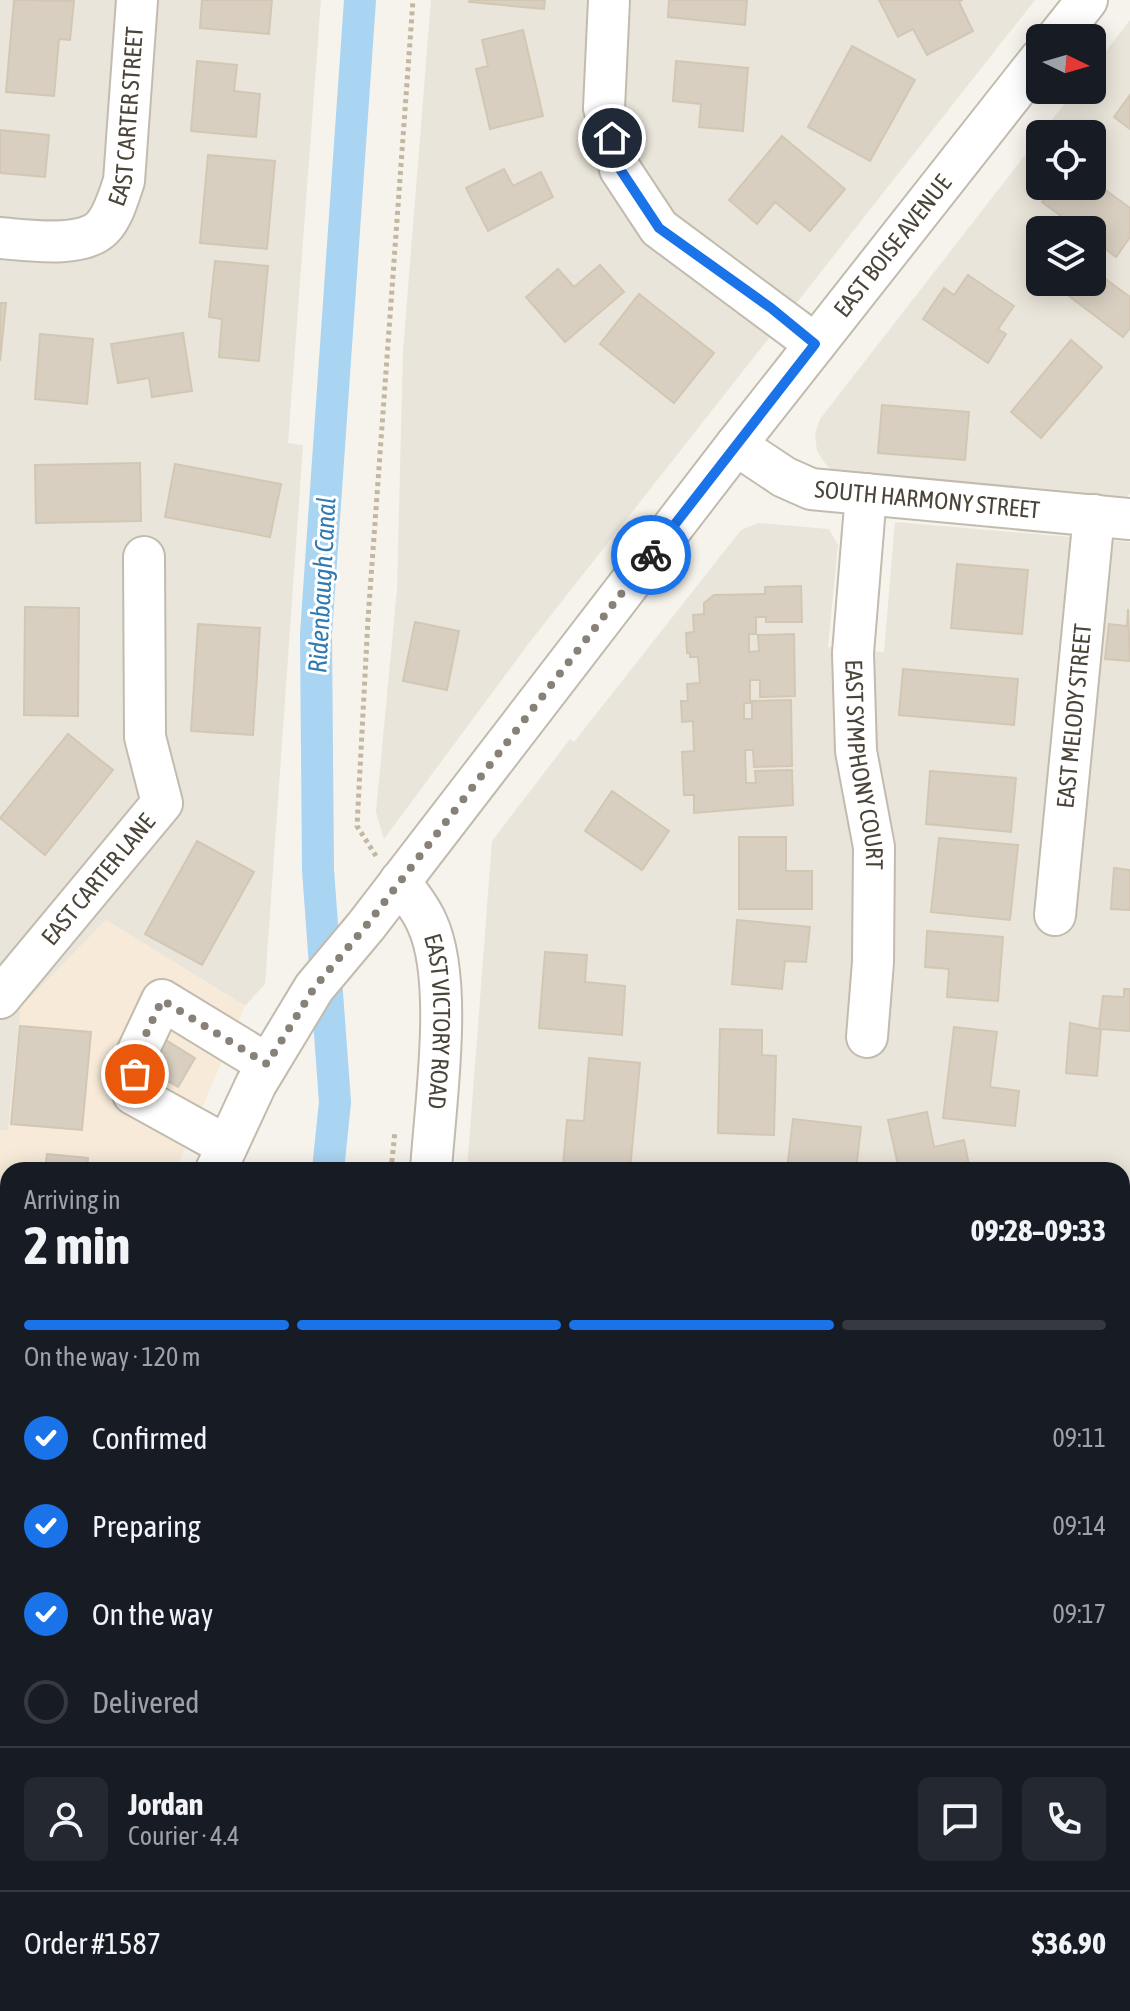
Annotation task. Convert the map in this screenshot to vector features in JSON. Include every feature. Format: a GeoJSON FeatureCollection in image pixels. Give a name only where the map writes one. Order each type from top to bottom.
{"type":"FeatureCollection","features":[{"type":"Feature","properties":{"kind":"street","name":"EAST CARTER STREET"},"geometry":{"type":"LineString","coordinates":[[0,238],[58,243],[103,228],[124,181],[137,0]]}},
{"type":"Feature","properties":{"kind":"street"},"geometry":{"type":"LineString","coordinates":[[609,0],[604,108],[620,169],[659,228],[771,308],[815,344]]}},
{"type":"Feature","properties":{"kind":"street"},"geometry":{"type":"LineString","coordinates":[[1068,24],[1087,0]]}},
{"type":"Feature","properties":{"kind":"street","name":"EAST BOISE AVENUE"},"geometry":{"type":"LineString","coordinates":[[222,1158],[267,1064],[314,988],[383,904],[736,445],[1026,77]]}},
{"type":"Feature","properties":{"kind":"street","name":"SOUTH HARMONY STREET"},"geometry":{"type":"LineString","coordinates":[[736,445],[784,477],[811,489],[1112,517]]}},
{"type":"Feature","properties":{"kind":"street","name":"EAST SYMPHONY COURT"},"geometry":{"type":"LineString","coordinates":[[866,494],[853,653],[856,751],[874,847],[873,962],[867,1037]]}},
{"type":"Feature","properties":{"kind":"street","name":"EAST MELODY STREET"},"geometry":{"type":"LineString","coordinates":[[1055,915],[1112,517]]}},
{"type":"Feature","properties":{"kind":"street","name":"EAST CARTER LANE"},"geometry":{"type":"LineString","coordinates":[[0,998],[162,803],[145,737],[144,557]]}},
{"type":"Feature","properties":{"kind":"street","name":"EAST VICTORY ROAD"},"geometry":{"type":"LineString","coordinates":[[383,904],[428,923],[439,970],[441,1027],[432,1162]]}},
{"type":"Feature","properties":{"kind":"street"},"geometry":{"type":"LineString","coordinates":[[222,1158],[133,1094],[137,1053],[162,1000],[267,1064]]}},
{"type":"Feature","properties":{"kind":"path"},"geometry":{"type":"LineString","coordinates":[[383,904],[378,859],[357,826],[369,603],[413,0]]}},
{"type":"Feature","properties":{"kind":"path"},"geometry":{"type":"LineString","coordinates":[[392,1162],[396,1123]]}},
{"type":"Feature","properties":{"kind":"shaded area"},"geometry":{"type":"Polygon","coordinates":[[[0,0],[321,0],[288,443],[303,445],[265,984],[245,1006],[106,920],[21,1007],[8,1131],[0,1130],[0,0]]]}},
{"type":"Feature","properties":{"kind":"shaded area"},"geometry":{"type":"Polygon","coordinates":[[[431,0],[1035,0],[529,643],[384,839],[376,812],[397,589],[403,351],[431,0]]]}},
{"type":"Feature","properties":{"kind":"shaded area"},"geometry":{"type":"Polygon","coordinates":[[[1130,20],[1130,493],[1122,503],[842,477],[827,466],[817,451],[815,434],[820,419],[1026,154],[1026,200],[1106,200],[1106,120],[1052,120],[1064,104],[1106,104],[1106,51],[1130,20]]]}},
{"type":"Feature","properties":{"kind":"shaded area"},"geometry":{"type":"Polygon","coordinates":[[[895,522],[1130,542],[1130,1162],[468,1162],[492,841],[570,739],[574,742],[741,530],[759,523],[829,529],[838,545],[828,647],[884,652],[895,522]]]}},
{"type":"Feature","properties":{"kind":"shaded area"},"geometry":{"type":"Polygon","coordinates":[[[106,920],[245,1006],[179,1162],[0,1162],[0,1130],[8,1131],[21,1007],[106,920]]]}},
{"type":"Feature","properties":{"kind":"building"},"geometry":{"type":"Polygon","coordinates":[[[14,0],[74,1],[70,40],[59,39],[54,96],[6,92],[14,0]]]}},
{"type":"Feature","properties":{"kind":"building"},"geometry":{"type":"Polygon","coordinates":[[[202,0],[272,0],[269,34],[200,28],[202,0]]]}},
{"type":"Feature","properties":{"kind":"building"},"geometry":{"type":"Polygon","coordinates":[[[470,0],[545,0],[544,9],[470,0]]]}},
{"type":"Feature","properties":{"kind":"building"},"geometry":{"type":"Polygon","coordinates":[[[669,0],[747,0],[745,25],[668,17],[669,0]]]}},
{"type":"Feature","properties":{"kind":"building"},"geometry":{"type":"Polygon","coordinates":[[[879,0],[962,0],[959,2],[973,31],[927,55],[913,29],[898,37],[879,0]]]}},
{"type":"Feature","properties":{"kind":"building"},"geometry":{"type":"Polygon","coordinates":[[[523,30],[543,116],[490,129],[476,69],[488,66],[482,40],[523,30]]]}},
{"type":"Feature","properties":{"kind":"building"},"geometry":{"type":"Polygon","coordinates":[[[852,46],[915,80],[870,161],[808,127],[852,46]]]}},
{"type":"Feature","properties":{"kind":"building"},"geometry":{"type":"Polygon","coordinates":[[[197,61],[237,65],[234,91],[260,94],[256,137],[191,131],[197,61]]]}},
{"type":"Feature","properties":{"kind":"building"},"geometry":{"type":"Polygon","coordinates":[[[676,61],[748,68],[743,131],[699,127],[701,104],[673,101],[676,61]]]}},
{"type":"Feature","properties":{"kind":"building"},"geometry":{"type":"Polygon","coordinates":[[[1130,95],[1130,129],[1114,117],[1130,95]]]}},
{"type":"Feature","properties":{"kind":"building"},"geometry":{"type":"Polygon","coordinates":[[[0,130],[49,135],[45,177],[0,173],[0,130]]]}},
{"type":"Feature","properties":{"kind":"building"},"geometry":{"type":"Polygon","coordinates":[[[782,136],[845,189],[810,231],[775,202],[757,224],[729,200],[782,136]]]}},
{"type":"Feature","properties":{"kind":"building"},"geometry":{"type":"Polygon","coordinates":[[[208,155],[275,161],[267,249],[200,243],[208,155]]]}},
{"type":"Feature","properties":{"kind":"building"},"geometry":{"type":"Polygon","coordinates":[[[504,169],[513,186],[541,172],[553,197],[488,231],[466,188],[504,169]]]}},
{"type":"Feature","properties":{"kind":"building"},"geometry":{"type":"Polygon","coordinates":[[[1106,190],[1130,208],[1130,237],[1116,257],[1106,250],[1106,216],[1061,216],[1042,202],[1106,200],[1106,190]]]}},
{"type":"Feature","properties":{"kind":"building"},"geometry":{"type":"Polygon","coordinates":[[[215,261],[268,266],[259,361],[219,357],[222,319],[209,317],[215,261]]]}},
{"type":"Feature","properties":{"kind":"building"},"geometry":{"type":"Polygon","coordinates":[[[600,265],[624,292],[565,342],[526,297],[558,269],[574,287],[600,265]]]}},
{"type":"Feature","properties":{"kind":"building"},"geometry":{"type":"Polygon","coordinates":[[[968,275],[1014,306],[998,329],[1006,334],[988,363],[923,319],[944,288],[954,295],[968,275]]]}},
{"type":"Feature","properties":{"kind":"building"},"geometry":{"type":"Polygon","coordinates":[[[1106,279],[1130,297],[1130,328],[1123,337],[1069,296],[1106,296],[1106,279]]]}},
{"type":"Feature","properties":{"kind":"building"},"geometry":{"type":"Polygon","coordinates":[[[639,294],[714,353],[674,403],[600,344],[639,294]]]}},
{"type":"Feature","properties":{"kind":"building"},"geometry":{"type":"Polygon","coordinates":[[[0,303],[6,303],[0,361],[0,303]]]}},
{"type":"Feature","properties":{"kind":"building"},"geometry":{"type":"Polygon","coordinates":[[[183,333],[192,391],[152,397],[149,378],[118,383],[111,344],[183,333]]]}},
{"type":"Feature","properties":{"kind":"building"},"geometry":{"type":"Polygon","coordinates":[[[40,334],[93,339],[87,404],[35,399],[40,334]]]}},
{"type":"Feature","properties":{"kind":"building"},"geometry":{"type":"Polygon","coordinates":[[[1071,340],[1102,367],[1041,438],[1011,412],[1071,340]]]}},
{"type":"Feature","properties":{"kind":"building"},"geometry":{"type":"Polygon","coordinates":[[[882,405],[969,412],[965,460],[878,453],[882,405]]]}},
{"type":"Feature","properties":{"kind":"building"},"geometry":{"type":"Polygon","coordinates":[[[140,463],[141,521],[36,523],[35,465],[140,463]]]}},
{"type":"Feature","properties":{"kind":"building"},"geometry":{"type":"Polygon","coordinates":[[[175,464],[281,484],[270,537],[165,517],[175,464]]]}},
{"type":"Feature","properties":{"kind":"building"},"geometry":{"type":"Polygon","coordinates":[[[957,564],[1028,570],[1022,634],[951,628],[957,564]]]}},
{"type":"Feature","properties":{"kind":"building"},"geometry":{"type":"Polygon","coordinates":[[[801,586],[802,622],[766,622],[766,617],[756,617],[756,634],[749,634],[749,652],[759,651],[758,635],[794,634],[795,696],[760,697],[760,680],[750,680],[750,703],[744,703],[744,719],[752,719],[752,701],[791,700],[792,766],[754,767],[753,750],[745,750],[746,783],[756,783],[755,771],[792,770],[793,805],[694,813],[694,795],[684,795],[682,752],[694,751],[693,721],[682,722],[681,701],[688,701],[687,684],[700,683],[698,657],[690,657],[687,653],[686,633],[694,632],[693,615],[704,614],[704,603],[714,595],[765,594],[765,587],[801,586]]]}},
{"type":"Feature","properties":{"kind":"building"},"geometry":{"type":"Polygon","coordinates":[[[25,607],[79,608],[78,716],[24,715],[25,607]]]}},
{"type":"Feature","properties":{"kind":"building"},"geometry":{"type":"Polygon","coordinates":[[[1128,609],[1130,661],[1105,659],[1109,624],[1127,626],[1128,609]]]}},
{"type":"Feature","properties":{"kind":"building"},"geometry":{"type":"Polygon","coordinates":[[[415,622],[459,631],[447,690],[403,681],[415,622]]]}},
{"type":"Feature","properties":{"kind":"building"},"geometry":{"type":"Polygon","coordinates":[[[198,624],[260,628],[253,735],[191,731],[198,624]]]}},
{"type":"Feature","properties":{"kind":"building"},"geometry":{"type":"Polygon","coordinates":[[[903,669],[1018,679],[1014,725],[899,715],[903,669]]]}},
{"type":"Feature","properties":{"kind":"building"},"geometry":{"type":"Polygon","coordinates":[[[68,734],[113,770],[45,855],[0,818],[68,734]]]}},
{"type":"Feature","properties":{"kind":"building"},"geometry":{"type":"Polygon","coordinates":[[[930,771],[1016,778],[1011,832],[926,824],[930,771]]]}},
{"type":"Feature","properties":{"kind":"building"},"geometry":{"type":"Polygon","coordinates":[[[612,791],[669,831],[642,870],[585,831],[612,791]]]}},
{"type":"Feature","properties":{"kind":"building"},"geometry":{"type":"Polygon","coordinates":[[[739,837],[786,837],[786,871],[812,871],[812,909],[739,909],[739,837]]]}},
{"type":"Feature","properties":{"kind":"building"},"geometry":{"type":"Polygon","coordinates":[[[939,838],[1018,845],[1010,920],[931,912],[939,838]]]}},
{"type":"Feature","properties":{"kind":"building"},"geometry":{"type":"Polygon","coordinates":[[[197,841],[254,872],[202,965],[145,934],[197,841]]]}},
{"type":"Feature","properties":{"kind":"building"},"geometry":{"type":"Polygon","coordinates":[[[1114,868],[1130,870],[1130,910],[1111,909],[1114,868]]]}},
{"type":"Feature","properties":{"kind":"building"},"geometry":{"type":"Polygon","coordinates":[[[737,920],[810,927],[806,962],[785,961],[782,989],[732,984],[737,920]]]}},
{"type":"Feature","properties":{"kind":"building"},"geometry":{"type":"Polygon","coordinates":[[[927,931],[1003,937],[998,1001],[947,997],[949,969],[925,967],[927,931]]]}},
{"type":"Feature","properties":{"kind":"building"},"geometry":{"type":"Polygon","coordinates":[[[545,952],[587,955],[585,982],[625,986],[622,1035],[539,1028],[545,952]]]}},
{"type":"Feature","properties":{"kind":"building"},"geometry":{"type":"Polygon","coordinates":[[[1124,989],[1130,989],[1130,1031],[1101,1029],[1097,1076],[1066,1073],[1070,1023],[1099,1029],[1103,996],[1124,997],[1124,989]]]}},
{"type":"Feature","properties":{"kind":"building"},"geometry":{"type":"Polygon","coordinates":[[[20,1026],[91,1032],[82,1130],[11,1124],[20,1026]]]}},
{"type":"Feature","properties":{"kind":"building"},"geometry":{"type":"Polygon","coordinates":[[[954,1027],[997,1032],[990,1087],[1019,1091],[1015,1126],[943,1118],[954,1027]]]}},
{"type":"Feature","properties":{"kind":"building"},"geometry":{"type":"Polygon","coordinates":[[[720,1029],[762,1030],[762,1055],[776,1056],[774,1135],[718,1133],[720,1029]]]}},
{"type":"Feature","properties":{"kind":"building"},"geometry":{"type":"Polygon","coordinates":[[[166,1040],[195,1058],[178,1087],[149,1070],[166,1040]]]}},
{"type":"Feature","properties":{"kind":"building"},"geometry":{"type":"Polygon","coordinates":[[[589,1058],[640,1063],[631,1162],[563,1162],[567,1120],[584,1121],[589,1058]]]}},
{"type":"Feature","properties":{"kind":"building"},"geometry":{"type":"Polygon","coordinates":[[[927,1112],[934,1147],[964,1140],[968,1162],[897,1162],[888,1120],[927,1112]]]}},
{"type":"Feature","properties":{"kind":"building"},"geometry":{"type":"Polygon","coordinates":[[[793,1119],[861,1127],[857,1162],[788,1162],[793,1119]]]}},
{"type":"Feature","properties":{"kind":"building"},"geometry":{"type":"Polygon","coordinates":[[[47,1154],[88,1158],[88,1162],[46,1162],[47,1154]]]}},
{"type":"Feature","properties":{"kind":"waterway","name":"Ridenbaugh Canal"},"geometry":{"type":"LineString","coordinates":[[329,1162],[335,1102],[318,870],[316,634],[360,0]]}},
{"type":"Feature","properties":{"kind":"way so far"},"geometry":{"type":"LineString","coordinates":[[135,1074],[137,1053],[162,1000],[267,1064],[314,988],[366,926],[651,555]]}},
{"type":"Feature","properties":{"kind":"route"},"geometry":{"type":"LineString","coordinates":[[612,138],[620,169],[659,228],[771,308],[815,344],[651,555]]}}]}
